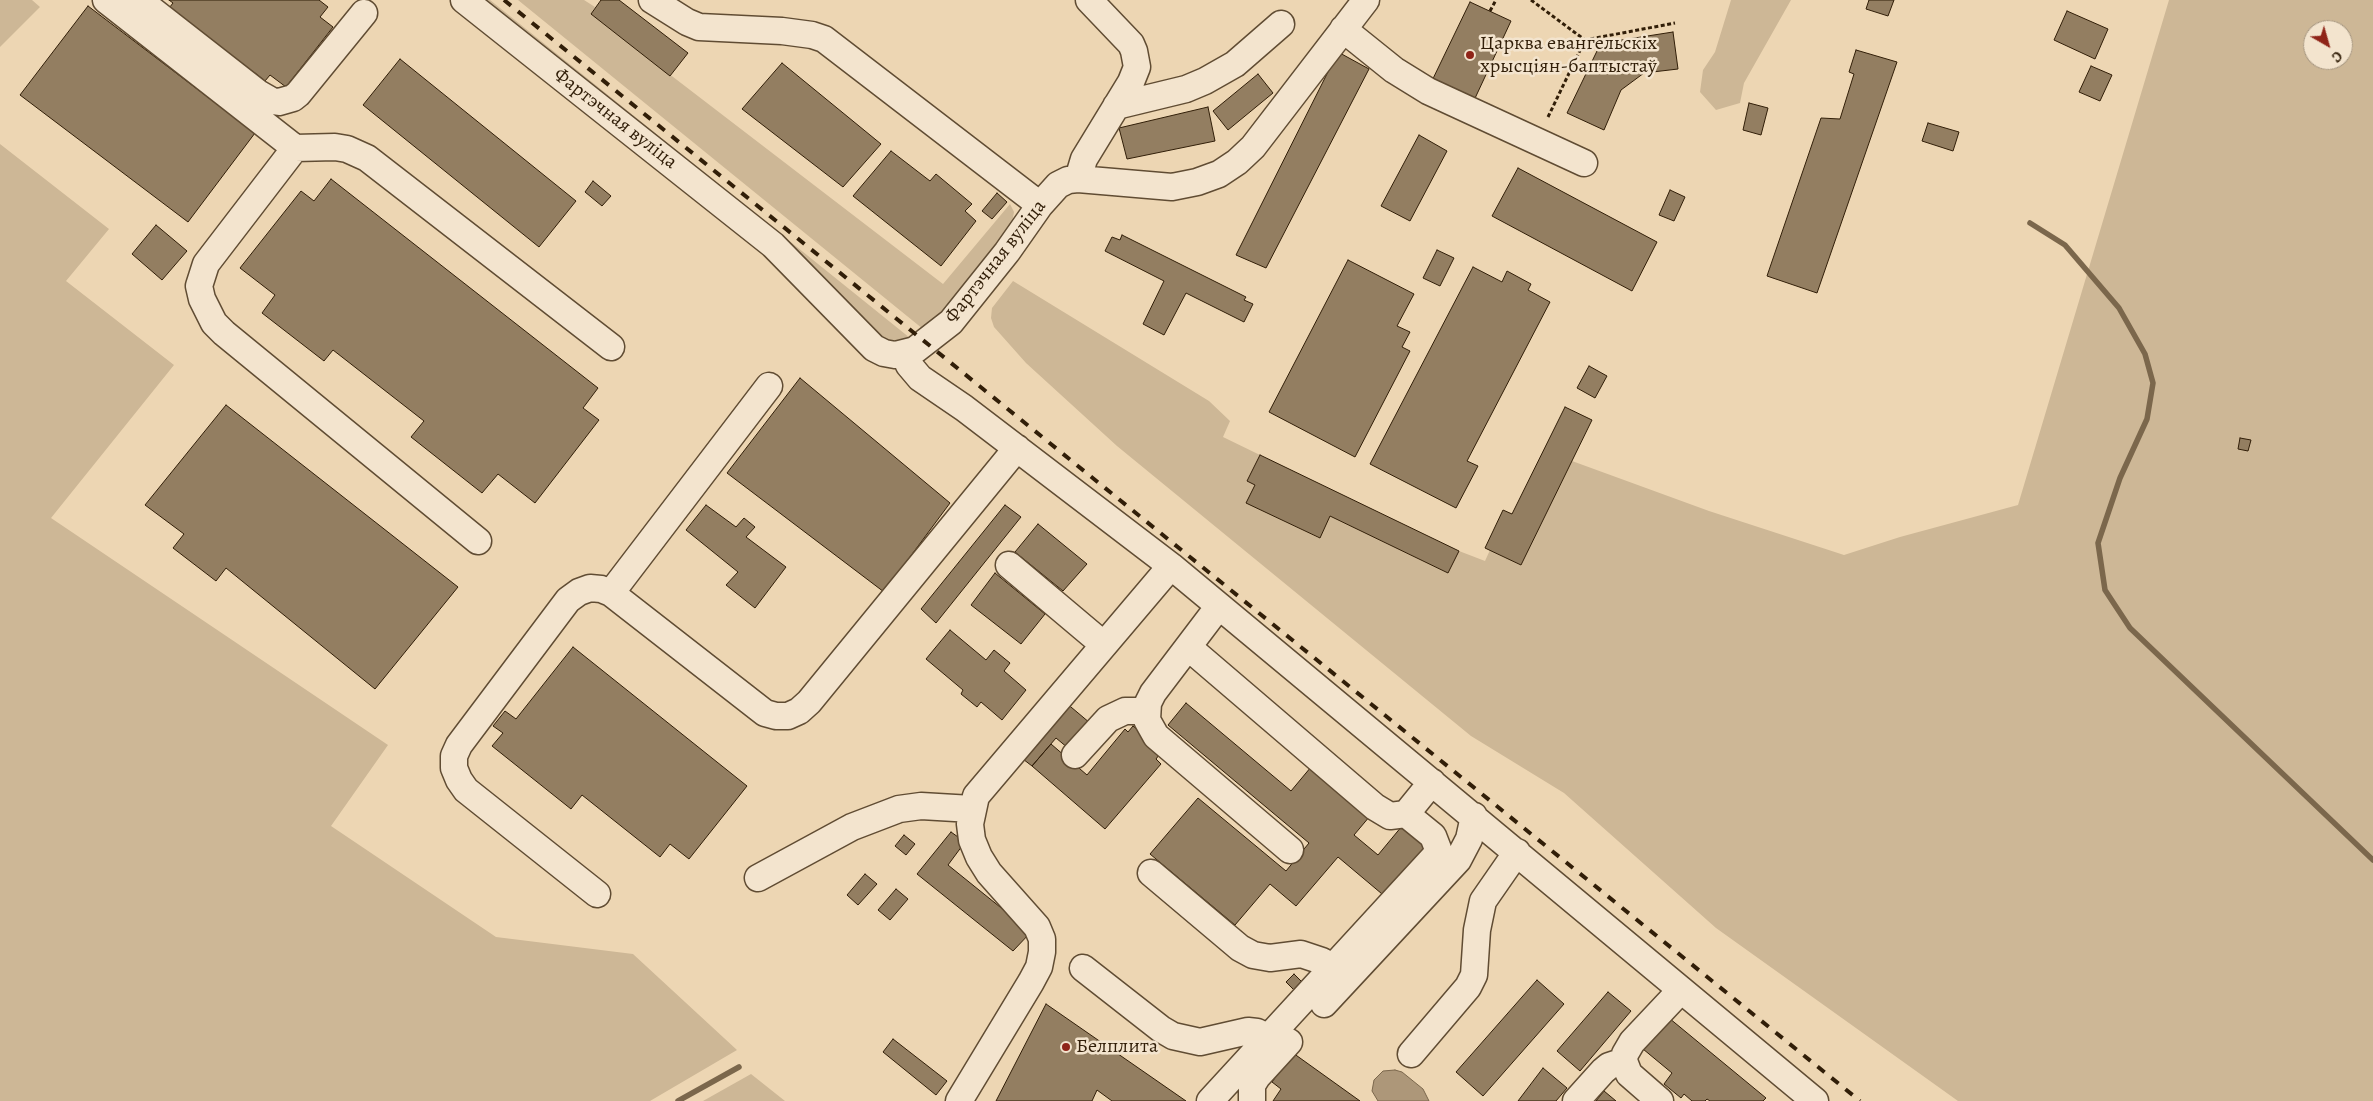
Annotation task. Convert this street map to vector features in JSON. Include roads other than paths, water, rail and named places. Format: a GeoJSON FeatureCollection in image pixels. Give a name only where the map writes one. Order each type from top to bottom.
{"type":"FeatureCollection","features":[{"type":"Feature","properties":{"kind":"street"},"geometry":{"type":"LineString","coordinates":[[106,0],[295,148],[335,147],[347,149],[367,158],[612,347]]}},
{"type":"Feature","properties":{"kind":"street"},"geometry":{"type":"LineString","coordinates":[[139,0],[258,93],[272,101],[279,102],[293,98],[298,94],[363,4]]}},
{"type":"Feature","properties":{"kind":"street","name":"Фартэчная вуліца"},"geometry":{"type":"LineString","coordinates":[[464,0],[774,245],[874,348],[884,353],[904,354],[927,343],[952,322],[1007,252],[1040,205],[1058,186],[1068,180],[1078,178]]}},
{"type":"Feature","properties":{"kind":"street"},"geometry":{"type":"LineString","coordinates":[[652,0],[687,22],[699,26],[782,31],[812,35],[824,39],[1040,205]]}},
{"type":"Feature","properties":{"kind":"street"},"geometry":{"type":"LineString","coordinates":[[1089,0],[1134,51],[1137,59],[1135,74],[1084,159],[1078,178],[1172,187],[1197,182],[1219,174],[1253,147],[1366,0]]}},
{"type":"Feature","properties":{"kind":"street"},"geometry":{"type":"LineString","coordinates":[[1116,106],[1186,89],[1205,81],[1235,64],[1281,24]]}},
{"type":"Feature","properties":{"kind":"street"},"geometry":{"type":"LineString","coordinates":[[1343,29],[1394,70],[1428,91],[1584,163]]}},
{"type":"Feature","properties":{"kind":"street"},"geometry":{"type":"LineString","coordinates":[[295,148],[206,264],[199,286],[207,311],[224,333],[478,541]]}},
{"type":"Feature","properties":{"kind":"street"},"geometry":{"type":"LineString","coordinates":[[904,354],[909,365],[920,378],[1017,448],[1171,566],[1474,816],[1681,990],[1787,1092],[1815,1101]]}},
{"type":"Feature","properties":{"kind":"street"},"geometry":{"type":"LineString","coordinates":[[611,593],[770,386]]}},
{"type":"Feature","properties":{"kind":"street"},"geometry":{"type":"LineString","coordinates":[[597,894],[466,790],[458,780],[454,768],[454,756],[459,745],[568,600],[579,592],[590,588],[601,589],[611,593],[765,713],[776,716],[788,716],[799,711],[809,702],[1017,448]]}},
{"type":"Feature","properties":{"kind":"street"},"geometry":{"type":"LineString","coordinates":[[1009,565],[1104,644]]}},
{"type":"Feature","properties":{"kind":"street"},"geometry":{"type":"LineString","coordinates":[[959,1101],[1031,982],[1039,967],[1042,952],[1042,939],[1037,927],[989,873],[979,857],[972,840],[970,824],[976,796],[984,784],[1171,566]]}},
{"type":"Feature","properties":{"kind":"street"},"geometry":{"type":"LineString","coordinates":[[1219,606],[1153,694],[1146,711],[1150,728],[1156,736],[1290,850]]}},
{"type":"Feature","properties":{"kind":"street"},"geometry":{"type":"LineString","coordinates":[[1188,647],[1375,807],[1390,816],[1406,814],[1432,782]]}},
{"type":"Feature","properties":{"kind":"street"},"geometry":{"type":"LineString","coordinates":[[1074,755],[1100,725],[1108,719],[1125,711],[1146,711]]}},
{"type":"Feature","properties":{"kind":"street"},"geometry":{"type":"LineString","coordinates":[[758,878],[852,827],[899,809],[928,806],[972,809]]}},
{"type":"Feature","properties":{"kind":"street"},"geometry":{"type":"LineString","coordinates":[[1210,1101],[1436,855],[1438,849],[1434,836],[1406,814]]}},
{"type":"Feature","properties":{"kind":"street"},"geometry":{"type":"LineString","coordinates":[[1252,1101],[1252,1085],[1257,1077],[1458,860],[1469,839],[1474,816]]}},
{"type":"Feature","properties":{"kind":"street"},"geometry":{"type":"LineString","coordinates":[[1411,1054],[1468,988],[1475,968],[1477,930],[1483,901],[1517,852]]}},
{"type":"Feature","properties":{"kind":"street"},"geometry":{"type":"LineString","coordinates":[[1151,873],[1247,952],[1270,958],[1301,954],[1322,961],[1332,969]]}},
{"type":"Feature","properties":{"kind":"street"},"geometry":{"type":"LineString","coordinates":[[1084,968],[1161,1029],[1173,1036],[1200,1042],[1248,1031],[1257,1032],[1269,1038]]}},
{"type":"Feature","properties":{"kind":"street"},"geometry":{"type":"LineString","coordinates":[[1660,1101],[1629,1074],[1624,1061],[1628,1047],[1681,990]]}},
{"type":"Feature","properties":{"kind":"street"},"geometry":{"type":"LineString","coordinates":[[1576,1101],[1603,1071],[1610,1066],[1624,1061]]}},
{"type":"Feature","properties":{"kind":"waterway"},"geometry":{"type":"LineString","coordinates":[[2030,223],[2065,245],[2119,308],[2145,354],[2153,383],[2147,419],[2120,478],[2098,543],[2105,590],[2130,628],[2373,860]]}},
{"type":"Feature","properties":{"kind":"waterway"},"geometry":{"type":"LineString","coordinates":[[678,1101],[739,1067]]}},
{"type":"Feature","properties":{"kind":"railway"},"geometry":{"type":"LineString","coordinates":[[504,0],[1860,1101]]}},
{"type":"Feature","properties":{"kind":"place","name":"Царква евангельскіх хрысціян-баптыстаў"},"geometry":{"type":"Point","coordinates":[1470,55]}},
{"type":"Feature","properties":{"kind":"place","name":"Белплита"},"geometry":{"type":"Point","coordinates":[1066,1047]}}]}
